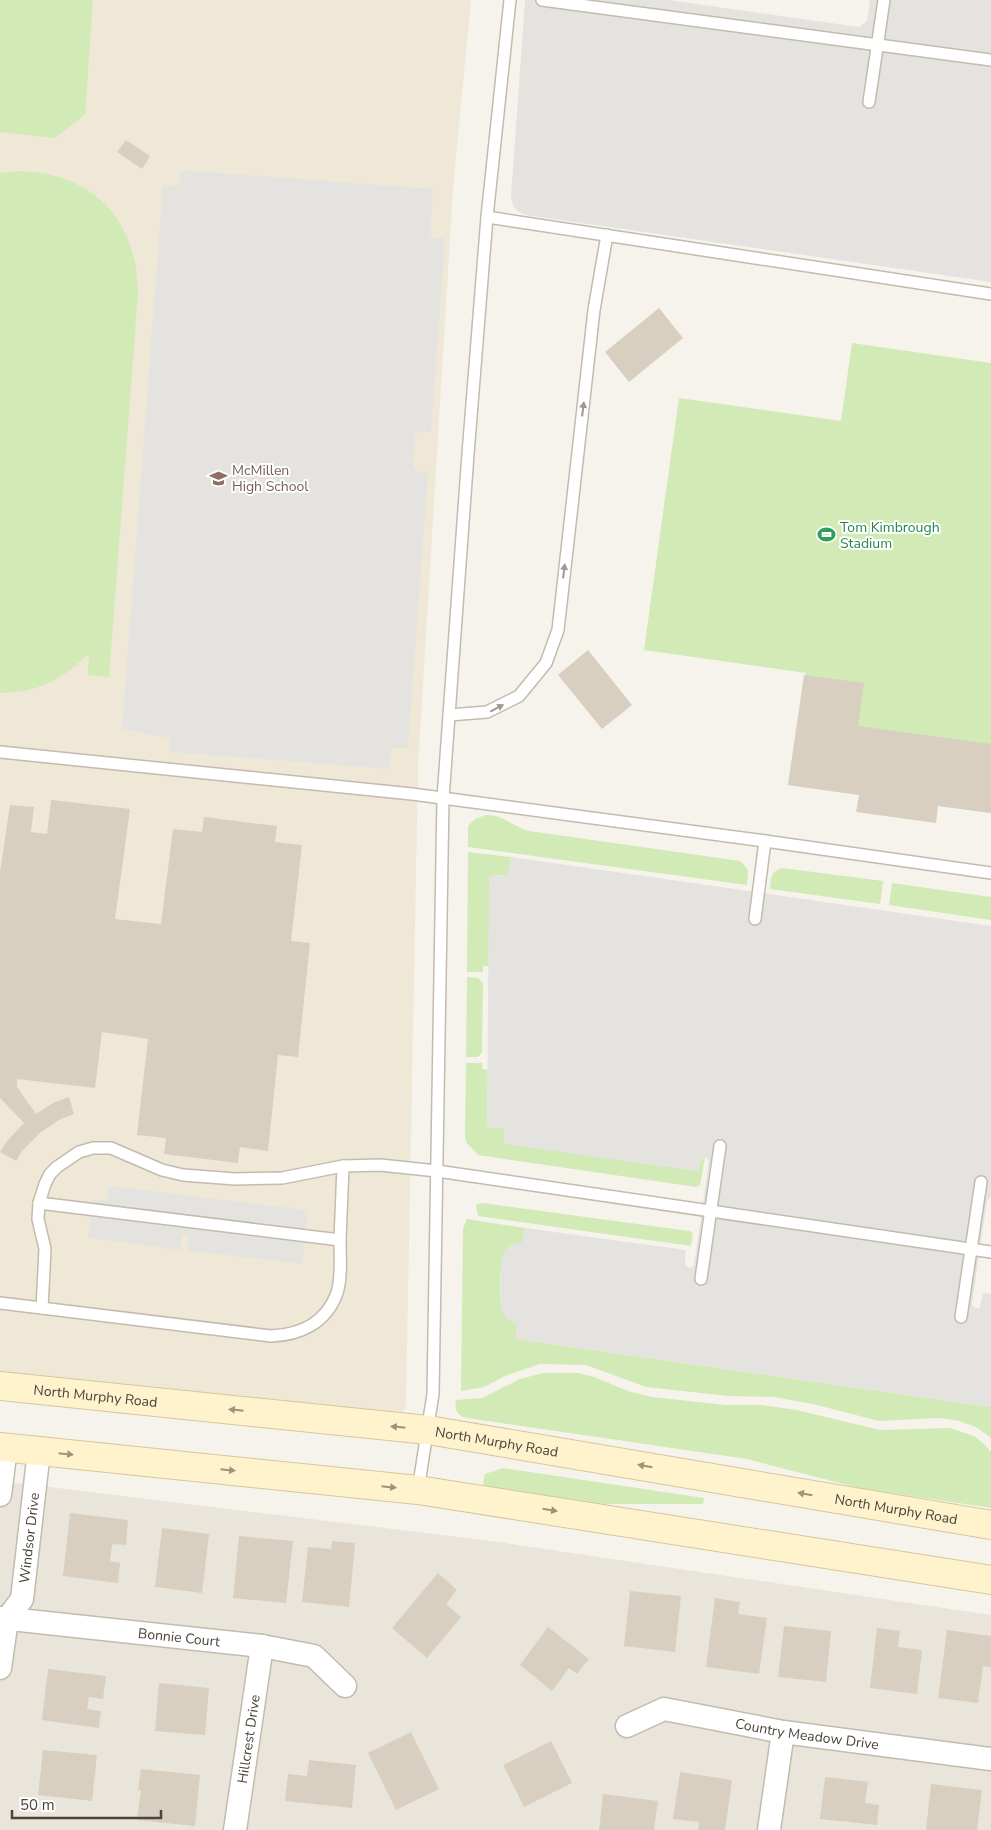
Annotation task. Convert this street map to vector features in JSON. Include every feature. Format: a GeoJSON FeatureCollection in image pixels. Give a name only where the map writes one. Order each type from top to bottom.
{"type":"FeatureCollection","features":[{"type":"Feature","properties":{"kind":"main road","name":"North Murphy Road"},"geometry":{"type":"LineString","coordinates":[[0,1386],[428,1430],[991,1525]]}},
{"type":"Feature","properties":{"kind":"main road"},"geometry":{"type":"LineString","coordinates":[[3,1447],[418,1490],[991,1580]]}},
{"type":"Feature","properties":{"kind":"street"},"geometry":{"type":"LineString","coordinates":[[0,1495],[3,1447]]}},
{"type":"Feature","properties":{"kind":"street","name":"Windsor Drive"},"geometry":{"type":"LineString","coordinates":[[0,1668],[2,1616],[22,1600],[39,1451]]}},
{"type":"Feature","properties":{"kind":"street","name":"Bonnie Court"},"geometry":{"type":"LineString","coordinates":[[2,1616],[262,1646],[314,1656],[345,1686]]}},
{"type":"Feature","properties":{"kind":"street","name":"Hillcrest Drive"},"geometry":{"type":"LineString","coordinates":[[236,1830],[262,1646]]}},
{"type":"Feature","properties":{"kind":"street","name":"Country Meadow Drive"},"geometry":{"type":"LineString","coordinates":[[628,1726],[664,1709],[783,1732],[991,1758]]}},
{"type":"Feature","properties":{"kind":"street"},"geometry":{"type":"LineString","coordinates":[[769,1830],[783,1732]]}},
{"type":"Feature","properties":{"kind":"lane"},"geometry":{"type":"LineString","coordinates":[[418,1490],[433,1394],[443,798],[487,217],[510,0]]}},
{"type":"Feature","properties":{"kind":"lane"},"geometry":{"type":"LineString","coordinates":[[542,0],[991,60]]}},
{"type":"Feature","properties":{"kind":"lane"},"geometry":{"type":"LineString","coordinates":[[870,102],[884,0]]}},
{"type":"Feature","properties":{"kind":"lane"},"geometry":{"type":"LineString","coordinates":[[487,217],[991,294]]}},
{"type":"Feature","properties":{"kind":"lane"},"geometry":{"type":"LineString","coordinates":[[449,715],[488,712],[519,696],[546,663],[558,630],[594,310],[607,236]]}},
{"type":"Feature","properties":{"kind":"lane"},"geometry":{"type":"LineString","coordinates":[[0,752],[443,798],[991,873]]}},
{"type":"Feature","properties":{"kind":"lane"},"geometry":{"type":"LineString","coordinates":[[755,919],[765,841]]}},
{"type":"Feature","properties":{"kind":"lane"},"geometry":{"type":"LineString","coordinates":[[701,1279],[720,1146]]}},
{"type":"Feature","properties":{"kind":"lane"},"geometry":{"type":"LineString","coordinates":[[42,1308],[45,1249],[38,1218],[39,1203],[45,1184],[57,1167],[78,1152],[94,1148],[111,1148],[143,1162],[183,1175],[235,1179],[282,1178],[343,1166],[380,1165],[437,1171],[991,1252]]}},
{"type":"Feature","properties":{"kind":"lane"},"geometry":{"type":"LineString","coordinates":[[0,1303],[271,1336],[289,1334],[308,1328],[319,1321],[330,1308],[337,1293],[340,1267],[343,1166]]}},
{"type":"Feature","properties":{"kind":"lane"},"geometry":{"type":"LineString","coordinates":[[961,1317],[981,1182]]}},
{"type":"Feature","properties":{"kind":"lane"},"geometry":{"type":"LineString","coordinates":[[39,1203],[340,1240]]}},
{"type":"Feature","properties":{"kind":"shaded area","name":"McMillen High School"},"geometry":{"type":"Polygon","coordinates":[[[0,0],[471,0],[453,189],[418,767],[406,1401],[405,1408],[400,1416],[0,1374],[0,0]]]}},
{"type":"Feature","properties":{"kind":"shaded area"},"geometry":{"type":"Polygon","coordinates":[[[525,0],[669,0],[859,27],[867,21],[870,0],[991,0],[991,282],[526,215],[519,212],[513,206],[511,196],[525,0]]]}},
{"type":"Feature","properties":{"kind":"shaded area"},"geometry":{"type":"Polygon","coordinates":[[[181,170],[433,189],[430,234],[432,237],[445,238],[431,432],[419,431],[415,435],[413,468],[416,471],[428,472],[408,748],[392,748],[389,765],[391,769],[170,752],[170,738],[122,729],[163,185],[179,186],[181,170]]]}},
{"type":"Feature","properties":{"kind":"shaded area"},"geometry":{"type":"Polygon","coordinates":[[[511,857],[991,926],[991,1197],[987,1201],[972,1304],[975,1308],[980,1308],[983,1293],[991,1294],[991,1407],[515,1339],[517,1324],[506,1319],[501,1308],[501,1260],[504,1251],[514,1244],[523,1242],[525,1228],[686,1250],[685,1263],[690,1268],[694,1265],[709,1160],[705,1157],[701,1159],[698,1171],[504,1144],[505,1128],[487,1127],[489,876],[508,875],[511,857]]]}},
{"type":"Feature","properties":{"kind":"shaded area"},"geometry":{"type":"Polygon","coordinates":[[[109,1186],[308,1210],[302,1264],[187,1250],[189,1236],[187,1234],[182,1235],[180,1250],[88,1238],[93,1200],[107,1201],[109,1186]]]}},
{"type":"Feature","properties":{"kind":"shaded area"},"geometry":{"type":"Polygon","coordinates":[[[0,1481],[491,1541],[991,1615],[991,1830],[0,1830],[0,1481]]]}},
{"type":"Feature","properties":{"kind":"green space"},"geometry":{"type":"Polygon","coordinates":[[[0,0],[93,0],[85,114],[55,138],[0,132],[0,0]]]}},
{"type":"Feature","properties":{"kind":"green space"},"geometry":{"type":"Polygon","coordinates":[[[19,171],[45,174],[69,180],[89,191],[106,205],[119,222],[129,243],[136,267],[138,293],[109,677],[88,675],[89,653],[69,670],[49,683],[26,690],[0,693],[0,173],[19,171]]]}},
{"type":"Feature","properties":{"kind":"green space","name":"Tom Kimbrough Stadium"},"geometry":{"type":"Polygon","coordinates":[[[852,343],[991,363],[991,813],[788,785],[806,673],[644,650],[679,398],[841,421],[852,343]]]}},
{"type":"Feature","properties":{"kind":"green space"},"geometry":{"type":"Polygon","coordinates":[[[486,815],[503,819],[529,831],[740,861],[748,870],[747,885],[468,847],[468,826],[475,819],[486,815]]]}},
{"type":"Feature","properties":{"kind":"green space"},"geometry":{"type":"Polygon","coordinates":[[[468,852],[511,857],[508,875],[489,876],[489,966],[483,966],[483,972],[467,972],[468,852]]]}},
{"type":"Feature","properties":{"kind":"green space"},"geometry":{"type":"Polygon","coordinates":[[[778,869],[883,881],[880,904],[770,889],[771,878],[778,869]]]}},
{"type":"Feature","properties":{"kind":"green space"},"geometry":{"type":"Polygon","coordinates":[[[892,883],[991,897],[991,920],[889,905],[892,883]]]}},
{"type":"Feature","properties":{"kind":"green space"},"geometry":{"type":"Polygon","coordinates":[[[467,977],[478,978],[483,983],[482,1052],[478,1057],[466,1057],[467,977]]]}},
{"type":"Feature","properties":{"kind":"green space"},"geometry":{"type":"Polygon","coordinates":[[[466,1063],[482,1063],[482,1069],[488,1070],[487,1127],[505,1128],[504,1143],[698,1171],[701,1159],[705,1157],[700,1185],[696,1187],[478,1155],[466,1142],[465,1137],[466,1063]]]}},
{"type":"Feature","properties":{"kind":"green space"},"geometry":{"type":"Polygon","coordinates":[[[482,1203],[689,1231],[693,1233],[691,1246],[478,1216],[476,1205],[482,1203]]]}},
{"type":"Feature","properties":{"kind":"green space"},"geometry":{"type":"Polygon","coordinates":[[[467,1219],[525,1228],[523,1242],[509,1247],[505,1252],[501,1267],[501,1308],[517,1323],[516,1339],[991,1407],[991,1438],[976,1427],[959,1421],[939,1418],[879,1421],[813,1404],[774,1397],[728,1396],[646,1387],[586,1365],[540,1364],[507,1375],[484,1387],[461,1391],[463,1229],[467,1219]]]}},
{"type":"Feature","properties":{"kind":"green space"},"geometry":{"type":"Polygon","coordinates":[[[543,1373],[578,1373],[594,1377],[628,1391],[652,1397],[726,1405],[762,1405],[797,1410],[880,1430],[950,1428],[974,1436],[991,1452],[991,1508],[859,1488],[747,1459],[467,1418],[457,1412],[455,1407],[456,1400],[482,1398],[520,1379],[543,1373]]]}},
{"type":"Feature","properties":{"kind":"green space"},"geometry":{"type":"Polygon","coordinates":[[[503,1468],[704,1498],[703,1504],[581,1504],[489,1488],[483,1484],[485,1474],[503,1468]]]}},
{"type":"Feature","properties":{"kind":"building"},"geometry":{"type":"Polygon","coordinates":[[[126,140],[150,156],[142,169],[117,152],[126,140]]]}},
{"type":"Feature","properties":{"kind":"building"},"geometry":{"type":"Polygon","coordinates":[[[659,308],[683,338],[629,382],[605,352],[659,308]]]}},
{"type":"Feature","properties":{"kind":"building"},"geometry":{"type":"Polygon","coordinates":[[[588,650],[632,705],[602,729],[558,675],[588,650]]]}},
{"type":"Feature","properties":{"kind":"building"},"geometry":{"type":"Polygon","coordinates":[[[804,675],[864,683],[858,726],[991,744],[991,813],[938,806],[936,823],[856,812],[859,795],[788,785],[804,675]]]}},
{"type":"Feature","properties":{"kind":"building"},"geometry":{"type":"Polygon","coordinates":[[[51,800],[130,809],[115,919],[161,924],[173,829],[202,832],[204,817],[277,826],[275,842],[302,845],[291,941],[310,943],[298,1057],[278,1055],[268,1151],[240,1147],[238,1163],[164,1154],[166,1138],[137,1135],[148,1039],[102,1032],[95,1088],[17,1079],[17,1087],[36,1114],[53,1103],[69,1097],[74,1114],[59,1120],[41,1132],[22,1151],[16,1161],[0,1152],[24,1123],[0,1098],[0,872],[10,805],[34,807],[31,832],[47,834],[51,800]]]}},
{"type":"Feature","properties":{"kind":"building"},"geometry":{"type":"Polygon","coordinates":[[[70,1513],[128,1520],[126,1545],[112,1544],[110,1561],[120,1563],[118,1583],[63,1576],[70,1513]]]}},
{"type":"Feature","properties":{"kind":"building"},"geometry":{"type":"Polygon","coordinates":[[[162,1528],[209,1534],[202,1593],[155,1587],[162,1528]]]}},
{"type":"Feature","properties":{"kind":"building"},"geometry":{"type":"Polygon","coordinates":[[[239,1536],[293,1541],[286,1603],[233,1598],[239,1536]]]}},
{"type":"Feature","properties":{"kind":"building"},"geometry":{"type":"Polygon","coordinates":[[[332,1541],[355,1543],[349,1607],[302,1602],[308,1547],[331,1549],[332,1541]]]}},
{"type":"Feature","properties":{"kind":"building"},"geometry":{"type":"Polygon","coordinates":[[[438,1573],[457,1590],[446,1604],[461,1617],[427,1658],[392,1628],[438,1573]]]}},
{"type":"Feature","properties":{"kind":"building"},"geometry":{"type":"Polygon","coordinates":[[[630,1591],[681,1596],[675,1652],[624,1646],[630,1591]]]}},
{"type":"Feature","properties":{"kind":"building"},"geometry":{"type":"Polygon","coordinates":[[[715,1598],[740,1602],[738,1614],[767,1618],[759,1674],[706,1667],[715,1598]]]}},
{"type":"Feature","properties":{"kind":"building"},"geometry":{"type":"Polygon","coordinates":[[[784,1626],[831,1631],[826,1682],[778,1677],[784,1626]]]}},
{"type":"Feature","properties":{"kind":"building"},"geometry":{"type":"Polygon","coordinates":[[[548,1627],[589,1659],[577,1674],[569,1668],[552,1691],[520,1665],[548,1627]]]}},
{"type":"Feature","properties":{"kind":"building"},"geometry":{"type":"Polygon","coordinates":[[[877,1628],[900,1631],[898,1647],[922,1650],[917,1694],[870,1688],[877,1628]]]}},
{"type":"Feature","properties":{"kind":"building"},"geometry":{"type":"Polygon","coordinates":[[[947,1630],[991,1636],[991,1667],[983,1666],[978,1703],[938,1698],[947,1630]]]}},
{"type":"Feature","properties":{"kind":"building"},"geometry":{"type":"Polygon","coordinates":[[[48,1669],[106,1676],[103,1699],[89,1697],[87,1709],[101,1711],[99,1728],[42,1720],[48,1669]]]}},
{"type":"Feature","properties":{"kind":"building"},"geometry":{"type":"Polygon","coordinates":[[[159,1683],[209,1688],[205,1735],[155,1731],[159,1683]]]}},
{"type":"Feature","properties":{"kind":"building"},"geometry":{"type":"Polygon","coordinates":[[[411,1732],[439,1789],[396,1810],[368,1753],[411,1732]]]}},
{"type":"Feature","properties":{"kind":"building"},"geometry":{"type":"Polygon","coordinates":[[[551,1741],[572,1783],[524,1807],[503,1765],[551,1741]]]}},
{"type":"Feature","properties":{"kind":"building"},"geometry":{"type":"Polygon","coordinates":[[[43,1750],[97,1755],[92,1801],[38,1795],[43,1750]]]}},
{"type":"Feature","properties":{"kind":"building"},"geometry":{"type":"Polygon","coordinates":[[[309,1760],[356,1765],[352,1808],[285,1801],[288,1774],[307,1776],[309,1760]]]}},
{"type":"Feature","properties":{"kind":"building"},"geometry":{"type":"Polygon","coordinates":[[[141,1769],[200,1775],[195,1826],[137,1820],[141,1790],[138,1790],[141,1769]]]}},
{"type":"Feature","properties":{"kind":"building"},"geometry":{"type":"Polygon","coordinates":[[[680,1772],[732,1780],[725,1830],[698,1830],[699,1822],[673,1819],[680,1772]]]}},
{"type":"Feature","properties":{"kind":"building"},"geometry":{"type":"Polygon","coordinates":[[[825,1777],[868,1782],[865,1803],[879,1805],[877,1825],[820,1819],[825,1777]]]}},
{"type":"Feature","properties":{"kind":"building"},"geometry":{"type":"Polygon","coordinates":[[[931,1784],[982,1790],[977,1830],[926,1830],[931,1784]]]}},
{"type":"Feature","properties":{"kind":"building"},"geometry":{"type":"Polygon","coordinates":[[[603,1794],[658,1801],[654,1830],[599,1830],[603,1794]]]}},
{"type":"Feature","properties":{"kind":"place","name":"McMillen High School"},"geometry":{"type":"Point","coordinates":[218,478]}},
{"type":"Feature","properties":{"kind":"place","name":"Tom Kimbrough Stadium"},"geometry":{"type":"Point","coordinates":[826,535]}}]}
